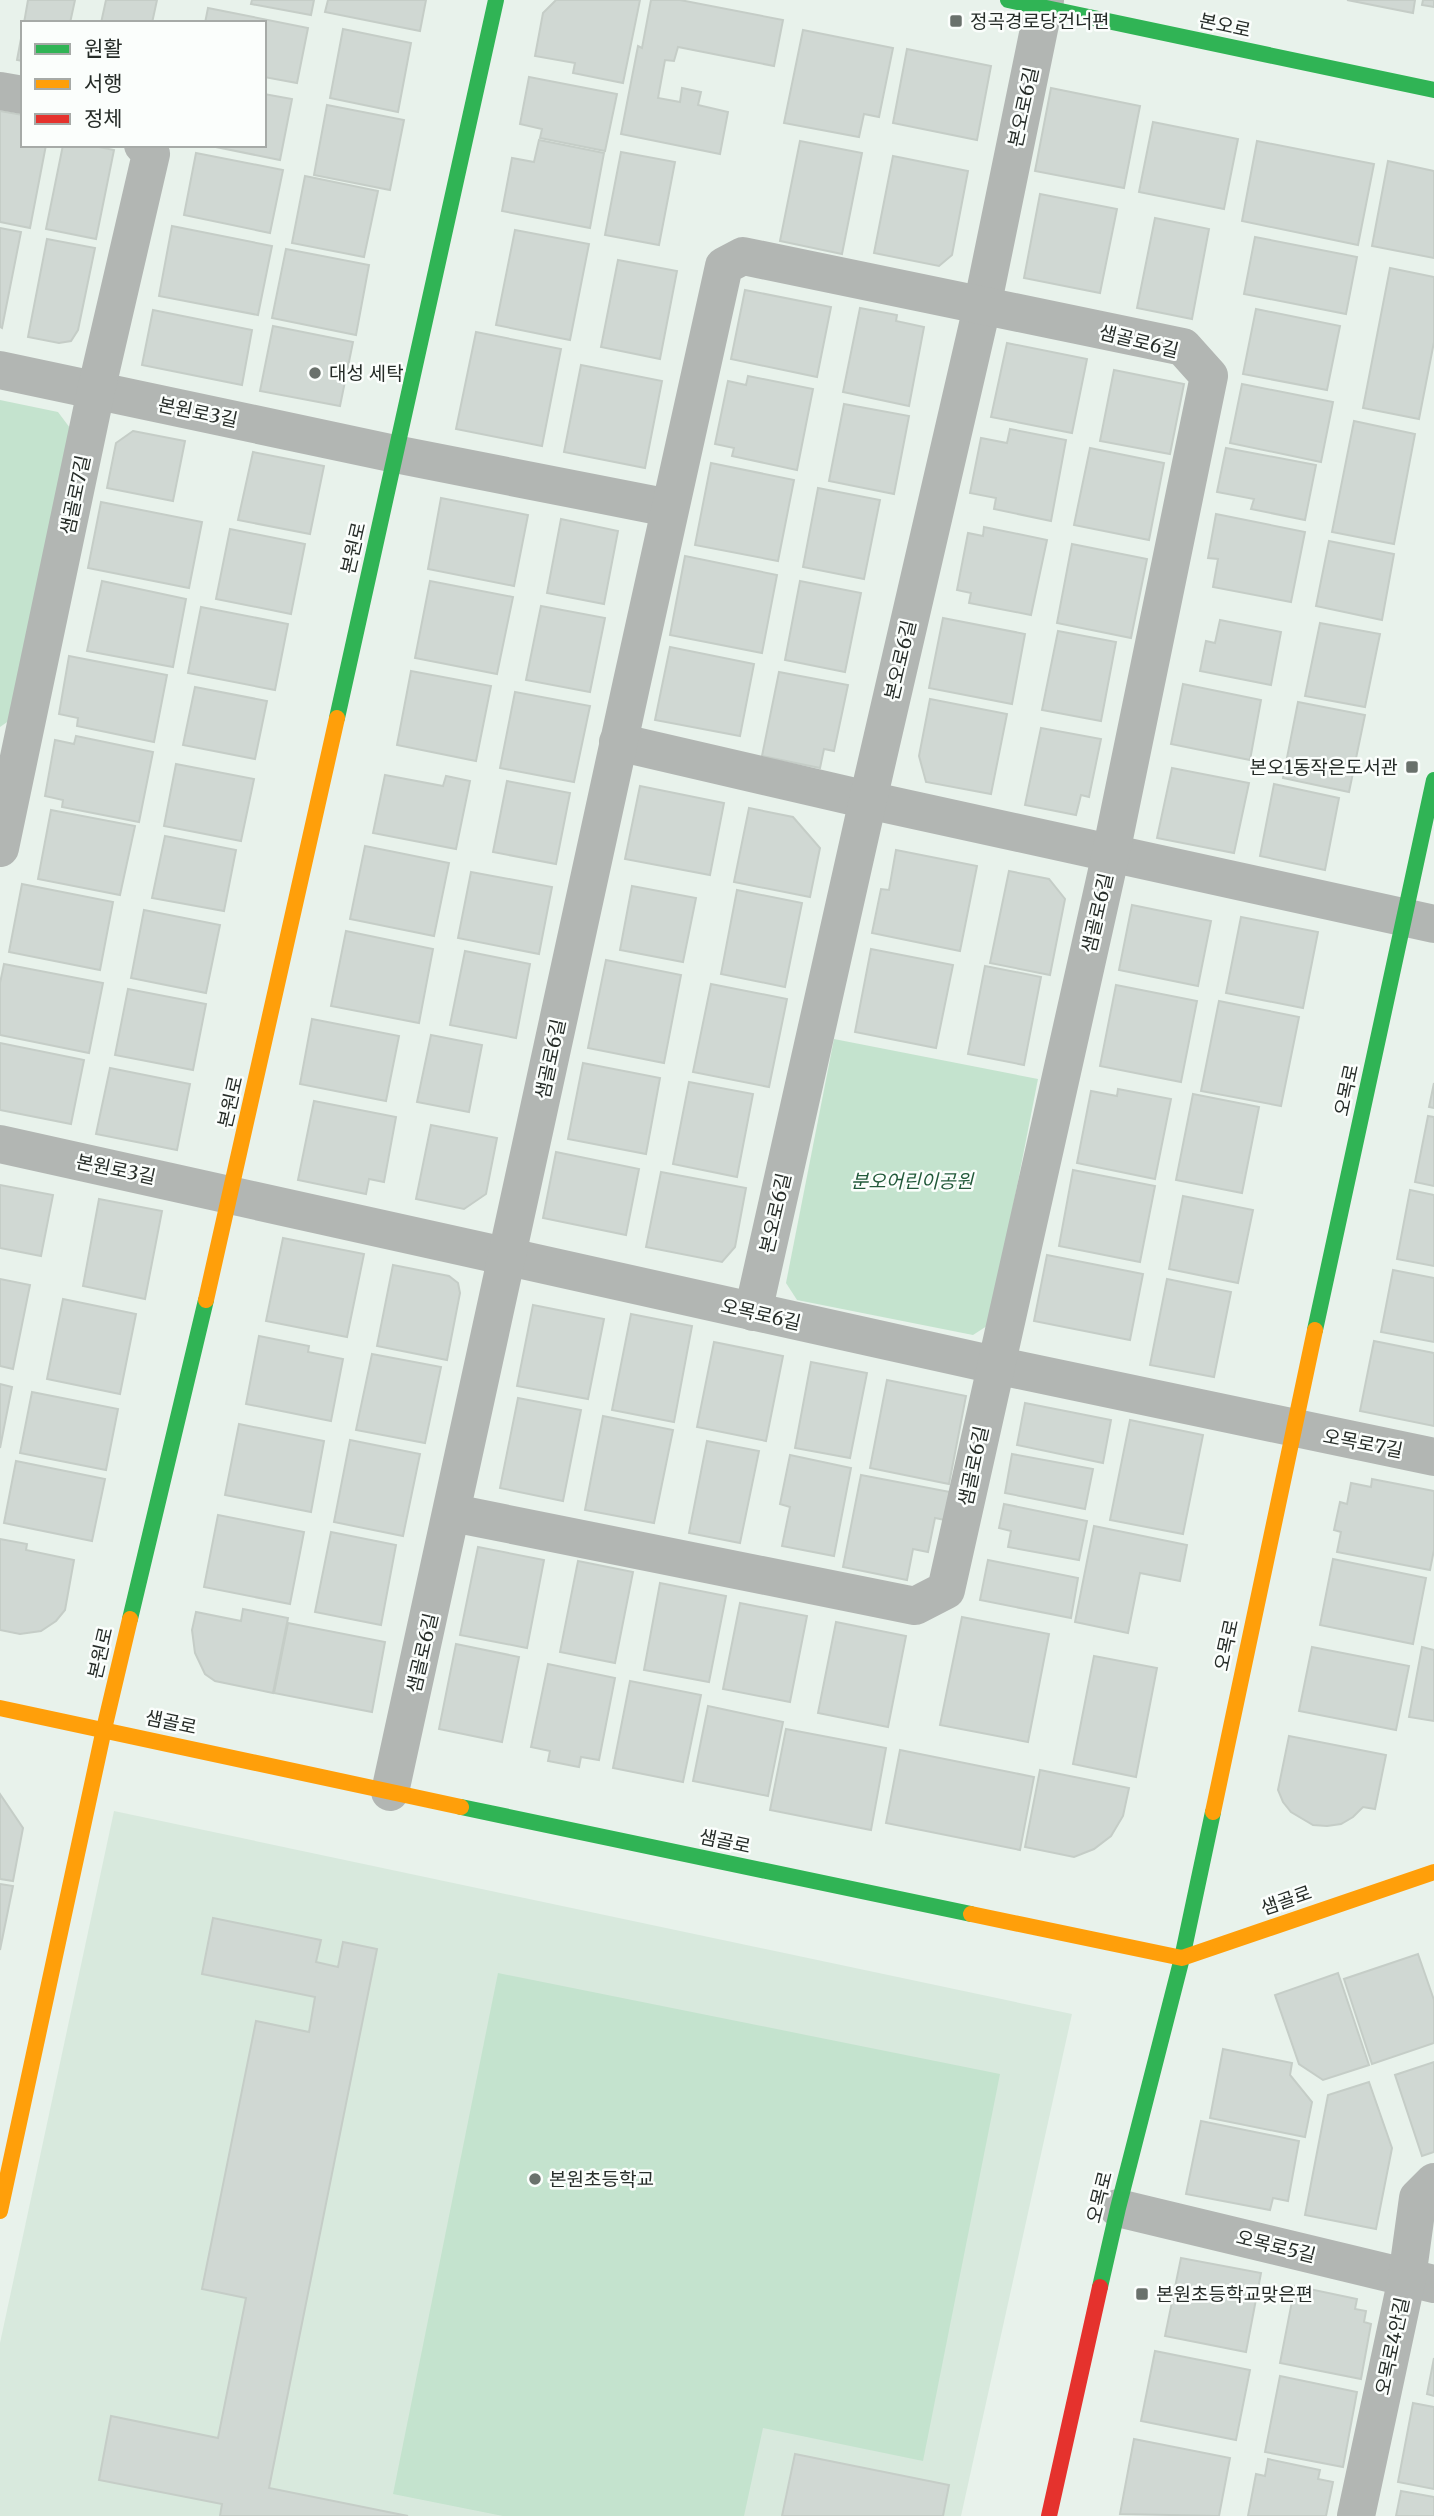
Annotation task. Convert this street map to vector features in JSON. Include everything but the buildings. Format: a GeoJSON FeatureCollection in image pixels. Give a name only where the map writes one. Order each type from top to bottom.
{"type":"FeatureCollection","features":[{"type":"Feature","properties":{"kind":"street","name":"본원로"},"geometry":{"type":"LineString","coordinates":[[0,2211],[104,1729],[231,1194],[496,0]]}},
{"type":"Feature","properties":{"kind":"street","name":"본오로"},"geometry":{"type":"LineString","coordinates":[[1032,3],[1434,90]]}},
{"type":"Feature","properties":{"kind":"street","name":"본오로6길"},"geometry":{"type":"LineString","coordinates":[[753,1312],[982,307],[1032,3]]}},
{"type":"Feature","properties":{"kind":"street"},"geometry":{"type":"LineString","coordinates":[[0,90],[21,95]]}},
{"type":"Feature","properties":{"kind":"street","name":"샘골로7길"},"geometry":{"type":"LineString","coordinates":[[0,848],[11,745],[151,154],[145,147]]}},
{"type":"Feature","properties":{"kind":"street","name":"샘골로6길"},"geometry":{"type":"LineString","coordinates":[[390,1793],[724,266],[743,256],[1183,347],[1209,376],[1111,853],[946,1590],[915,1606],[453,1513]]}},
{"type":"Feature","properties":{"kind":"street","name":"본원로3길"},"geometry":{"type":"LineString","coordinates":[[0,370],[395,454],[669,508]]}},
{"type":"Feature","properties":{"kind":"street"},"geometry":{"type":"LineString","coordinates":[[618,741],[868,800],[1420,920]]}},
{"type":"Feature","properties":{"kind":"street","name":"오목로"},"geometry":{"type":"LineString","coordinates":[[1049,2516],[1118,2208],[1182,1958],[1293,1429],[1420,920],[1434,780]]}},
{"type":"Feature","properties":{"kind":"street","name":"본원로3길"},"geometry":{"type":"LineString","coordinates":[[0,1144],[231,1194]]}},
{"type":"Feature","properties":{"kind":"street","name":"오목로6길"},"geometry":{"type":"LineString","coordinates":[[231,1194],[995,1366],[1293,1429]]}},
{"type":"Feature","properties":{"kind":"street","name":"오목로7길"},"geometry":{"type":"LineString","coordinates":[[1293,1429],[1434,1457]]}},
{"type":"Feature","properties":{"kind":"street","name":"샘골로"},"geometry":{"type":"LineString","coordinates":[[0,1708],[390,1793],[1182,1958],[1434,1872]]}},
{"type":"Feature","properties":{"kind":"street","name":"오목로4안길"},"geometry":{"type":"LineString","coordinates":[[1356,2516],[1420,2281],[1418,2197],[1434,2182]]}},
{"type":"Feature","properties":{"kind":"street","name":"오목로5길"},"geometry":{"type":"LineString","coordinates":[[1118,2208],[1420,2281]]}},
{"type":"Feature","properties":{"kind":"shaded area","name":"본원초등학교"},"geometry":{"type":"Polygon","coordinates":[[[114,1811],[1072,2014],[961,2516],[0,2516],[0,2343],[114,1811]]]}},
{"type":"Feature","properties":{"kind":"green space"},"geometry":{"type":"Polygon","coordinates":[[[0,400],[58,412],[70,428],[13,718],[0,727],[0,400]]]}},
{"type":"Feature","properties":{"kind":"green space","name":"분오어린이공원"},"geometry":{"type":"Polygon","coordinates":[[[834,1039],[1038,1079],[990,1324],[973,1335],[797,1300],[786,1283],[834,1039]]]}},
{"type":"Feature","properties":{"kind":"green space"},"geometry":{"type":"Polygon","coordinates":[[[498,1973],[1000,2074],[923,2461],[763,2428],[744,2516],[503,2516],[393,2494],[498,1973]]]}},
{"type":"Feature","properties":{"kind":"traffic: fast"},"geometry":{"type":"LineString","coordinates":[[337,718],[496,0]]}},
{"type":"Feature","properties":{"kind":"traffic: fast"},"geometry":{"type":"LineString","coordinates":[[1008,0],[1434,90]]}},
{"type":"Feature","properties":{"kind":"traffic: fast"},"geometry":{"type":"LineString","coordinates":[[1315,1330],[1434,780]]}},
{"type":"Feature","properties":{"kind":"traffic: fast"},"geometry":{"type":"LineString","coordinates":[[130,1619],[206,1300]]}},
{"type":"Feature","properties":{"kind":"traffic: fast"},"geometry":{"type":"LineString","coordinates":[[461,1807],[971,1914]]}},
{"type":"Feature","properties":{"kind":"traffic: fast"},"geometry":{"type":"LineString","coordinates":[[1100,2287],[1182,1958],[1213,1812]]}},
{"type":"Feature","properties":{"kind":"traffic: slow"},"geometry":{"type":"LineString","coordinates":[[206,1300],[337,718]]}},
{"type":"Feature","properties":{"kind":"traffic: slow"},"geometry":{"type":"LineString","coordinates":[[1213,1812],[1315,1330]]}},
{"type":"Feature","properties":{"kind":"traffic: slow"},"geometry":{"type":"LineString","coordinates":[[0,2211],[130,1619]]}},
{"type":"Feature","properties":{"kind":"traffic: slow"},"geometry":{"type":"LineString","coordinates":[[0,1708],[461,1807]]}},
{"type":"Feature","properties":{"kind":"traffic: slow"},"geometry":{"type":"LineString","coordinates":[[971,1914],[1182,1958],[1434,1872]]}},
{"type":"Feature","properties":{"kind":"traffic: jam"},"geometry":{"type":"LineString","coordinates":[[1049,2516],[1100,2287]]}},
{"type":"Feature","properties":{"kind":"place","name":"정곡경로당건너편"},"geometry":{"type":"Point","coordinates":[956,21]}},
{"type":"Feature","properties":{"kind":"place","name":"대성 세탁"},"geometry":{"type":"Point","coordinates":[315,373]}},
{"type":"Feature","properties":{"kind":"place","name":"본오1동작은도서관"},"geometry":{"type":"Point","coordinates":[1412,767]}},
{"type":"Feature","properties":{"kind":"place","name":"본원초등학교"},"geometry":{"type":"Point","coordinates":[535,2179]}},
{"type":"Feature","properties":{"kind":"place","name":"본원초등학교맞은편"},"geometry":{"type":"Point","coordinates":[1142,2294]}}]}
